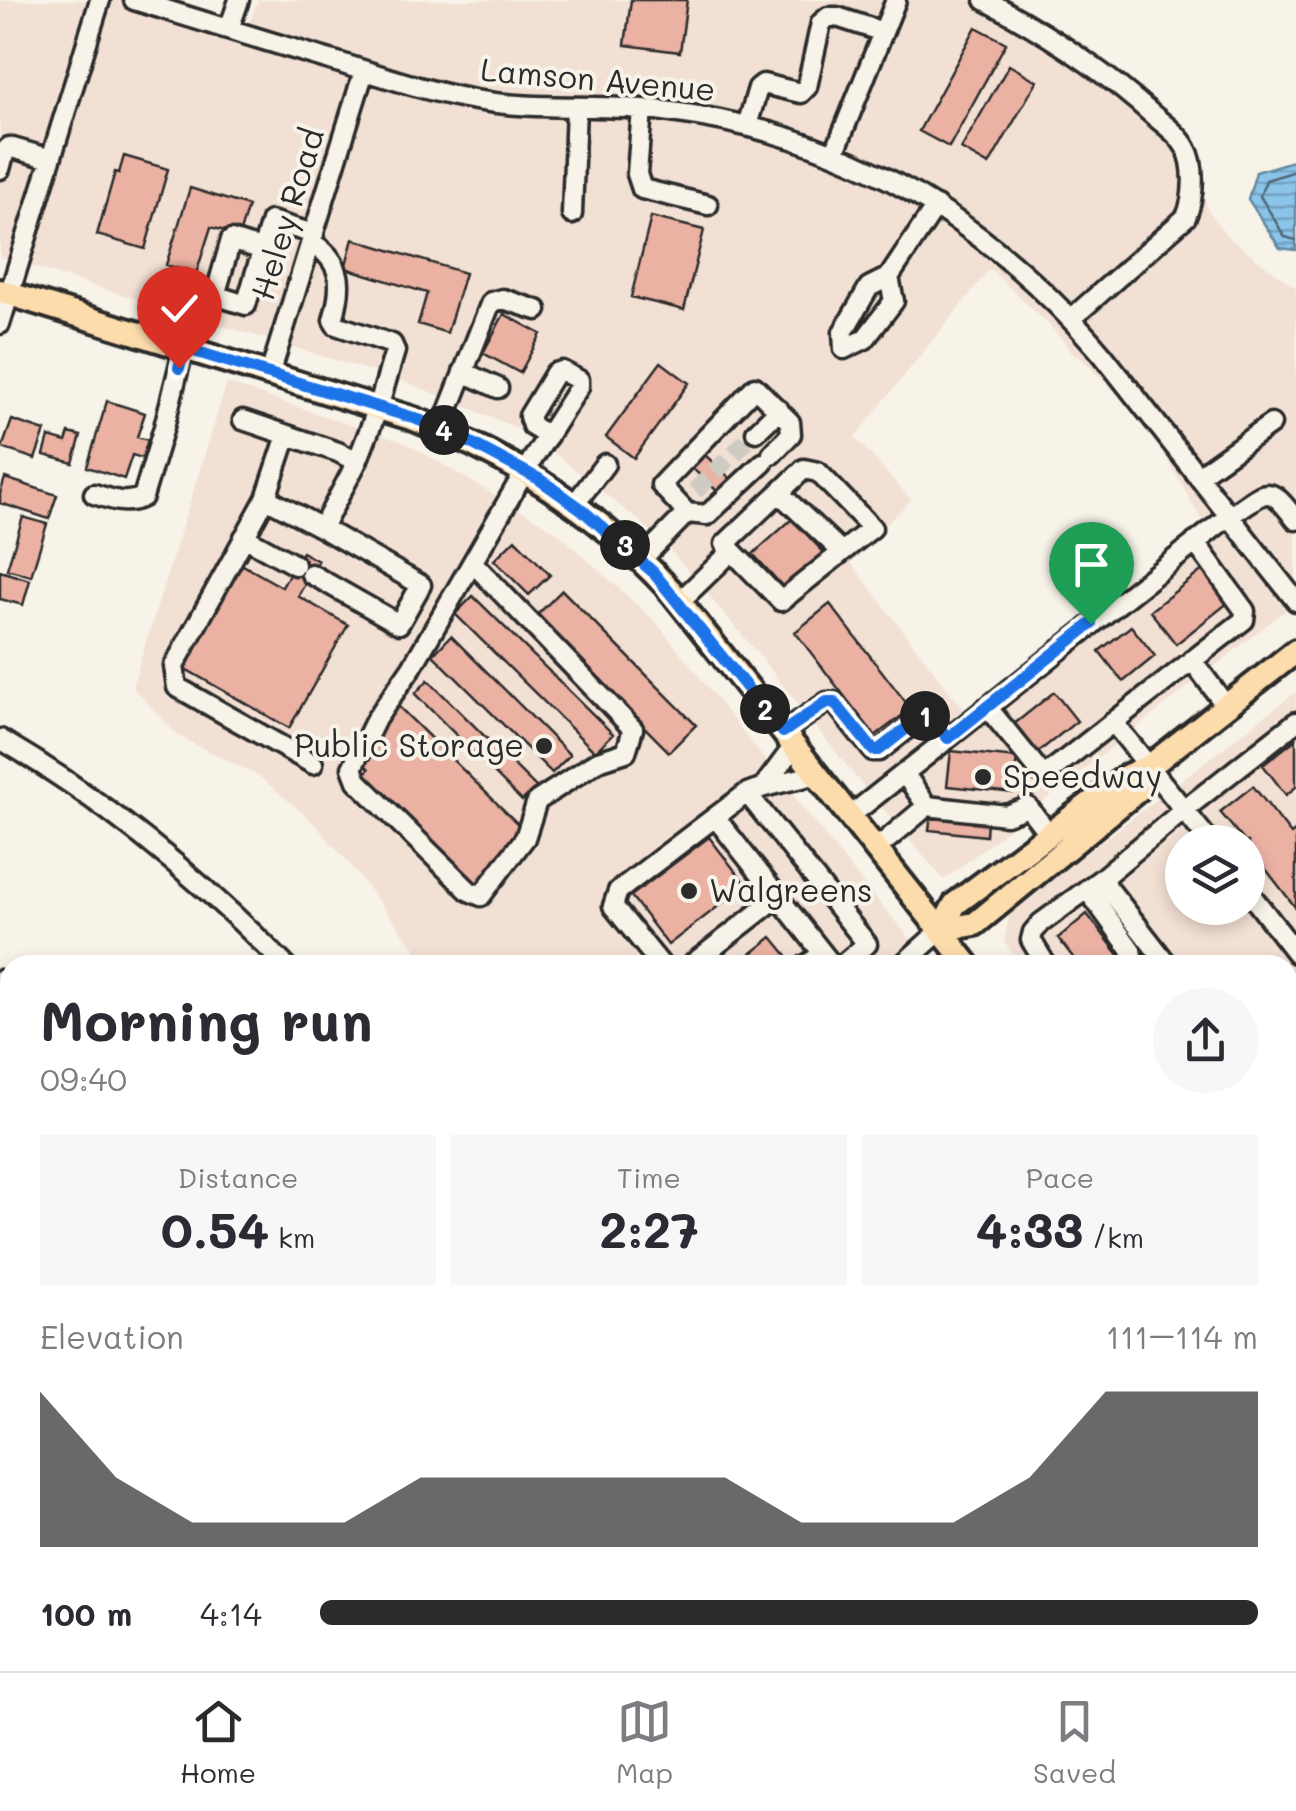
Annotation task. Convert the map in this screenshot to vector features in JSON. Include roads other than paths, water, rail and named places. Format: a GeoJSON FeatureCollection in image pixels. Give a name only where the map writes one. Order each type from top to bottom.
{"type":"FeatureCollection","features":[{"type":"Feature","properties":{"kind":"main road"},"geometry":{"type":"LineString","coordinates":[[5,292],[441,429],[500,457],[576,504],[641,560],[679,602],[960,955]]}},
{"type":"Feature","properties":{"kind":"main road"},"geometry":{"type":"LineString","coordinates":[[940,930],[955,904],[1127,776],[1150,766],[1296,652]]}},
{"type":"Feature","properties":{"kind":"main road"},"geometry":{"type":"LineString","coordinates":[[940,930],[976,924],[1138,790],[1150,766]]}},
{"type":"Feature","properties":{"kind":"street"},"geometry":{"type":"LineString","coordinates":[[0,324],[5,292],[100,0]]}},
{"type":"Feature","properties":{"kind":"street","name":"Lamson Avenue"},"geometry":{"type":"LineString","coordinates":[[134,0],[440,93],[517,106],[642,109],[711,118],[834,154],[876,173],[936,206],[996,248],[1072,318],[1296,601]]}},
{"type":"Feature","properties":{"kind":"street"},"geometry":{"type":"LineString","coordinates":[[229,29],[239,0]]}},
{"type":"Feature","properties":{"kind":"street"},"geometry":{"type":"LineString","coordinates":[[834,154],[896,0]]}},
{"type":"Feature","properties":{"kind":"street"},"geometry":{"type":"LineString","coordinates":[[985,0],[1098,70],[1179,138],[1192,160],[1191,200],[1186,216],[1072,318]]}},
{"type":"Feature","properties":{"kind":"street"},"geometry":{"type":"LineString","coordinates":[[747,126],[758,88],[763,84],[800,92],[807,88],[822,23],[828,17],[883,32]]}},
{"type":"Feature","properties":{"kind":"street","name":"Heley Road"},"geometry":{"type":"LineString","coordinates":[[270,374],[364,70]]}},
{"type":"Feature","properties":{"kind":"street"},"geometry":{"type":"LineString","coordinates":[[572,214],[576,107]]}},
{"type":"Feature","properties":{"kind":"street"},"geometry":{"type":"LineString","coordinates":[[642,109],[637,174],[642,189],[708,206]]}},
{"type":"Feature","properties":{"kind":"street"},"geometry":{"type":"LineString","coordinates":[[0,169],[10,147],[51,159]]}},
{"type":"Feature","properties":{"kind":"street"},"geometry":{"type":"LineString","coordinates":[[889,277],[936,206]]}},
{"type":"Feature","properties":{"kind":"street"},"geometry":{"type":"LineString","coordinates":[[152,338],[173,282],[246,304],[271,220],[312,238],[326,251],[339,279],[340,297],[333,320],[336,325],[392,344],[395,351],[357,462],[322,528]]}},
{"type":"Feature","properties":{"kind":"street"},"geometry":{"type":"LineString","coordinates":[[215,296],[232,240],[263,250]]}},
{"type":"Feature","properties":{"kind":"street"},"geometry":{"type":"LineString","coordinates":[[441,429],[490,302],[504,299],[538,310]]}},
{"type":"Feature","properties":{"kind":"street"},"geometry":{"type":"LineString","coordinates":[[94,494],[133,502],[143,497],[184,348]]}},
{"type":"Feature","properties":{"kind":"street"},"geometry":{"type":"LineString","coordinates":[[463,372],[498,388]]}},
{"type":"Feature","properties":{"kind":"street"},"geometry":{"type":"LineString","coordinates":[[755,386],[778,410],[792,428],[786,442],[707,515],[684,510],[660,486],[755,386]]}},
{"type":"Feature","properties":{"kind":"street"},"geometry":{"type":"LineString","coordinates":[[756,432],[778,410]]}},
{"type":"Feature","properties":{"kind":"street"},"geometry":{"type":"LineString","coordinates":[[242,420],[357,462]]}},
{"type":"Feature","properties":{"kind":"street"},"geometry":{"type":"LineString","coordinates":[[1198,476],[1272,424]]}},
{"type":"Feature","properties":{"kind":"street"},"geometry":{"type":"LineString","coordinates":[[287,435],[266,498],[174,666],[176,687],[314,764]]}},
{"type":"Feature","properties":{"kind":"street"},"geometry":{"type":"LineString","coordinates":[[474,564],[633,729],[626,752],[598,761],[537,800],[524,838],[482,896],[469,891],[356,781],[352,768],[376,719],[412,667],[548,436]]}},
{"type":"Feature","properties":{"kind":"street"},"geometry":{"type":"LineString","coordinates":[[576,504],[605,464]]}},
{"type":"Feature","properties":{"kind":"street"},"geometry":{"type":"LineString","coordinates":[[804,468],[818,472],[872,528],[781,601],[725,544],[779,492],[804,468]]}},
{"type":"Feature","properties":{"kind":"street"},"geometry":{"type":"LineString","coordinates":[[641,560],[696,490]]}},
{"type":"Feature","properties":{"kind":"street"},"geometry":{"type":"LineString","coordinates":[[779,492],[842,552]]}},
{"type":"Feature","properties":{"kind":"street"},"geometry":{"type":"LineString","coordinates":[[850,816],[1229,516],[1272,493],[1296,520]]}},
{"type":"Feature","properties":{"kind":"street"},"geometry":{"type":"LineString","coordinates":[[244,537],[399,624],[421,584],[266,498]]}},
{"type":"Feature","properties":{"kind":"street"},"geometry":{"type":"LineString","coordinates":[[988,707],[1041,772],[1048,773],[1244,620],[1246,611],[1195,542]]}},
{"type":"Feature","properties":{"kind":"street"},"geometry":{"type":"LineString","coordinates":[[679,602],[732,552]]}},
{"type":"Feature","properties":{"kind":"street"},"geometry":{"type":"LineString","coordinates":[[1192,660],[1226,706]]}},
{"type":"Feature","properties":{"kind":"street"},"geometry":{"type":"LineString","coordinates":[[653,955],[613,906],[618,891],[755,789],[788,739],[827,702],[834,702],[873,750],[879,750],[922,716],[929,716],[948,738]]}},
{"type":"Feature","properties":{"kind":"street"},"geometry":{"type":"LineString","coordinates":[[1113,722],[1196,825]]}},
{"type":"Feature","properties":{"kind":"street"},"geometry":{"type":"LineString","coordinates":[[1040,955],[1031,940],[1033,932],[1296,722]]}},
{"type":"Feature","properties":{"kind":"street"},"geometry":{"type":"LineString","coordinates":[[0,739],[135,830],[225,906],[275,955]]}},
{"type":"Feature","properties":{"kind":"street"},"geometry":{"type":"LineString","coordinates":[[904,773],[927,806]]}},
{"type":"Feature","properties":{"kind":"street"},"geometry":{"type":"LineString","coordinates":[[755,789],[816,774]]}},
{"type":"Feature","properties":{"kind":"street"},"geometry":{"type":"LineString","coordinates":[[755,789],[866,944],[853,955]]}},
{"type":"Feature","properties":{"kind":"street"},"geometry":{"type":"LineString","coordinates":[[876,849],[927,806],[1006,815],[1028,807],[1049,834]]}},
{"type":"Feature","properties":{"kind":"street"},"geometry":{"type":"LineString","coordinates":[[715,817],[824,955]]}},
{"type":"Feature","properties":{"kind":"street"},"geometry":{"type":"LineString","coordinates":[[1094,884],[1133,955]]}},
{"type":"Feature","properties":{"kind":"street"},"geometry":{"type":"LineString","coordinates":[[1094,884],[1159,955]]}},
{"type":"Feature","properties":{"kind":"street"},"geometry":{"type":"LineString","coordinates":[[704,955],[778,897]]}},
{"type":"Feature","properties":{"kind":"street"},"geometry":{"type":"LineString","coordinates":[[1265,912],[1296,952]]}},
{"type":"Feature","properties":{"kind":"street"},"geometry":{"type":"LineString","coordinates":[[913,955],[940,930]]}},
{"type":"Feature","properties":{"kind":"water"},"geometry":{"type":"Polygon","coordinates":[[[1296,160],[1296,250],[1280,248],[1248,199],[1256,172],[1296,160]]]}},
{"type":"Feature","properties":{"kind":"tunnel"},"geometry":{"type":"LineString","coordinates":[[695,491],[756,432]]}},
{"type":"Feature","properties":{"kind":"place","name":"Public Storage"},"geometry":{"type":"Point","coordinates":[544,746]}},
{"type":"Feature","properties":{"kind":"place","name":"Speedway"},"geometry":{"type":"Point","coordinates":[983,777]}},
{"type":"Feature","properties":{"kind":"place","name":"Walgreens"},"geometry":{"type":"Point","coordinates":[689,891]}}]}
